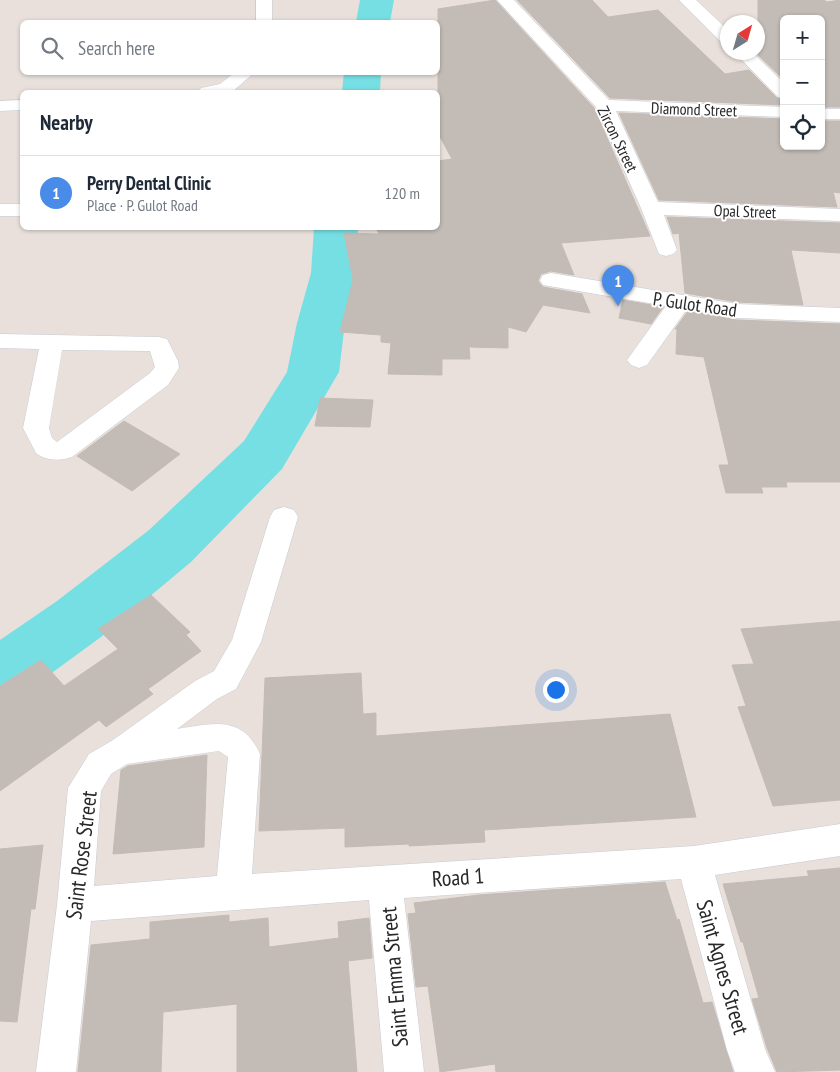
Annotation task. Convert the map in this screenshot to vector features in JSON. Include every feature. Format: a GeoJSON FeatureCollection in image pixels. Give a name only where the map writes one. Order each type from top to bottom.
{"type":"FeatureCollection","features":[{"type":"Feature","properties":{"kind":"street"},"geometry":{"type":"LineString","coordinates":[[264,0],[264,20]]}},
{"type":"Feature","properties":{"kind":"street","name":"Zircon Street"},"geometry":{"type":"LineString","coordinates":[[505,0],[604,105],[651,208],[666,250]]}},
{"type":"Feature","properties":{"kind":"street"},"geometry":{"type":"LineString","coordinates":[[687,0],[720,31]]}},
{"type":"Feature","properties":{"kind":"street"},"geometry":{"type":"LineString","coordinates":[[750,60],[780,89]]}},
{"type":"Feature","properties":{"kind":"street"},"geometry":{"type":"LineString","coordinates":[[216,90],[226,88],[243,75]]}},
{"type":"Feature","properties":{"kind":"street"},"geometry":{"type":"LineString","coordinates":[[0,106],[20,105]]}},
{"type":"Feature","properties":{"kind":"street","name":"Diamond Street"},"geometry":{"type":"LineString","coordinates":[[604,105],[780,112]]}},
{"type":"Feature","properties":{"kind":"street"},"geometry":{"type":"LineString","coordinates":[[825,114],[840,114]]}},
{"type":"Feature","properties":{"kind":"street","name":"Opal Street"},"geometry":{"type":"LineString","coordinates":[[651,208],[840,215]]}},
{"type":"Feature","properties":{"kind":"street"},"geometry":{"type":"LineString","coordinates":[[0,210],[20,210]]}},
{"type":"Feature","properties":{"kind":"street","name":"P. Gulot Road"},"geometry":{"type":"LineString","coordinates":[[551,280],[737,311],[840,315]]}},
{"type":"Feature","properties":{"kind":"street"},"geometry":{"type":"LineString","coordinates":[[639,360],[680,303]]}},
{"type":"Feature","properties":{"kind":"street"},"geometry":{"type":"LineString","coordinates":[[0,341],[52,341],[159,344],[166,360],[167,368],[159,379],[63,451],[54,452],[46,448],[40,440],[36,428],[52,341]]}},
{"type":"Feature","properties":{"kind":"street"},"geometry":{"type":"LineString","coordinates":[[121,751],[206,690],[225,680],[246,642],[284,517]]}},
{"type":"Feature","properties":{"kind":"street","name":"Saint Rose Street"},"geometry":{"type":"LineString","coordinates":[[56,1072],[75,905],[85,788],[100,764],[121,751],[221,737],[237,744],[244,754],[233,892]]}},
{"type":"Feature","properties":{"kind":"street","name":"Road 1"},"geometry":{"type":"LineString","coordinates":[[75,905],[233,892],[694,862],[840,840]]}},
{"type":"Feature","properties":{"kind":"street","name":"Saint Agnes Street"},"geometry":{"type":"LineString","coordinates":[[694,862],[746,1050],[755,1072]]}},
{"type":"Feature","properties":{"kind":"street","name":"Saint Emma Street"},"geometry":{"type":"LineString","coordinates":[[385,882],[404,1072]]}},
{"type":"Feature","properties":{"kind":"building"},"geometry":{"type":"Polygon","coordinates":[[[495,0],[594,108],[650,236],[561,243],[574,275],[551,271],[541,274],[538,281],[543,287],[582,294],[590,313],[543,305],[526,332],[508,327],[508,348],[469,347],[470,359],[442,359],[442,375],[388,374],[391,343],[381,342],[381,335],[340,332],[353,280],[344,233],[379,234],[377,230],[440,230],[440,161],[452,159],[440,137],[440,90],[438,90],[438,75],[440,75],[440,20],[438,20],[438,9],[495,0]]]}},
{"type":"Feature","properties":{"kind":"building"},"geometry":{"type":"Polygon","coordinates":[[[517,0],[592,0],[608,17],[658,10],[725,74],[749,70],[780,99],[780,105],[610,98],[517,0]]]}},
{"type":"Feature","properties":{"kind":"building"},"geometry":{"type":"Polygon","coordinates":[[[758,0],[824,0],[827,2],[840,0],[840,107],[825,107],[825,15],[780,15],[780,76],[763,60],[765,60],[765,15],[758,15],[758,0]]]}},
{"type":"Feature","properties":{"kind":"building"},"geometry":{"type":"Polygon","coordinates":[[[619,113],[780,119],[780,150],[825,150],[825,121],[840,121],[840,193],[833,192],[837,207],[659,200],[619,113]]]}},
{"type":"Feature","properties":{"kind":"building"},"geometry":{"type":"Polygon","coordinates":[[[667,217],[840,223],[840,253],[791,250],[803,305],[737,302],[685,293],[679,233],[673,234],[667,217]]]}},
{"type":"Feature","properties":{"kind":"building"},"geometry":{"type":"Polygon","coordinates":[[[623,300],[663,307],[651,324],[619,318],[623,300]]]}},
{"type":"Feature","properties":{"kind":"building"},"geometry":{"type":"Polygon","coordinates":[[[688,311],[737,320],[840,324],[840,482],[786,482],[787,487],[761,487],[763,493],[726,493],[719,465],[729,465],[704,357],[676,354],[677,329],[675,329],[688,311]]]}},
{"type":"Feature","properties":{"kind":"building"},"geometry":{"type":"Polygon","coordinates":[[[320,398],[373,400],[370,427],[315,426],[320,398]]]}},
{"type":"Feature","properties":{"kind":"building"},"geometry":{"type":"Polygon","coordinates":[[[124,421],[180,454],[132,491],[77,456],[124,421]]]}},
{"type":"Feature","properties":{"kind":"building"},"geometry":{"type":"Polygon","coordinates":[[[151,595],[190,632],[186,635],[201,651],[148,689],[153,694],[106,727],[99,720],[0,791],[0,686],[41,660],[64,686],[118,649],[98,629],[151,595]]]}},
{"type":"Feature","properties":{"kind":"building"},"geometry":{"type":"Polygon","coordinates":[[[840,621],[840,800],[773,806],[738,707],[746,706],[732,665],[754,664],[741,629],[840,621]]]}},
{"type":"Feature","properties":{"kind":"building"},"geometry":{"type":"Polygon","coordinates":[[[361,673],[363,714],[376,713],[376,736],[670,714],[696,817],[484,830],[485,842],[409,846],[409,844],[345,847],[345,828],[259,831],[265,678],[361,673]]]}},
{"type":"Feature","properties":{"kind":"building"},"geometry":{"type":"Polygon","coordinates":[[[207,755],[204,847],[113,854],[121,770],[128,766],[207,755]]]}},
{"type":"Feature","properties":{"kind":"building"},"geometry":{"type":"Polygon","coordinates":[[[43,845],[35,909],[31,909],[17,1022],[0,1021],[0,849],[43,845]]]}},
{"type":"Feature","properties":{"kind":"building"},"geometry":{"type":"Polygon","coordinates":[[[840,868],[840,1070],[777,1072],[767,1048],[752,999],[759,998],[743,942],[741,942],[723,884],[809,876],[807,871],[840,868]]]}},
{"type":"Feature","properties":{"kind":"building"},"geometry":{"type":"Polygon","coordinates":[[[665,882],[677,920],[679,919],[703,1003],[712,1002],[733,1072],[496,1072],[495,1064],[440,1072],[428,986],[416,987],[408,914],[416,913],[414,903],[479,895],[665,882]]]}},
{"type":"Feature","properties":{"kind":"building"},"geometry":{"type":"Polygon","coordinates":[[[229,915],[229,922],[268,918],[269,947],[339,938],[338,922],[369,918],[372,958],[348,961],[357,1072],[237,1072],[237,1004],[163,1012],[161,1072],[78,1072],[91,945],[150,939],[150,922],[229,915]]]}},
{"type":"Feature","properties":{"kind":"waterway"},"geometry":{"type":"LineString","coordinates":[[373,20],[377,0]]}},
{"type":"Feature","properties":{"kind":"waterway"},"geometry":{"type":"LineString","coordinates":[[361,90],[363,75]]}},
{"type":"Feature","properties":{"kind":"waterway"},"geometry":{"type":"LineString","coordinates":[[0,675],[79,619],[170,546],[263,455],[313,372],[321,323],[334,273],[336,230]]}},
{"type":"Feature","properties":{"kind":"place","name":"Perry Dental Clinic"},"geometry":{"type":"Point","coordinates":[618,306]}}]}
